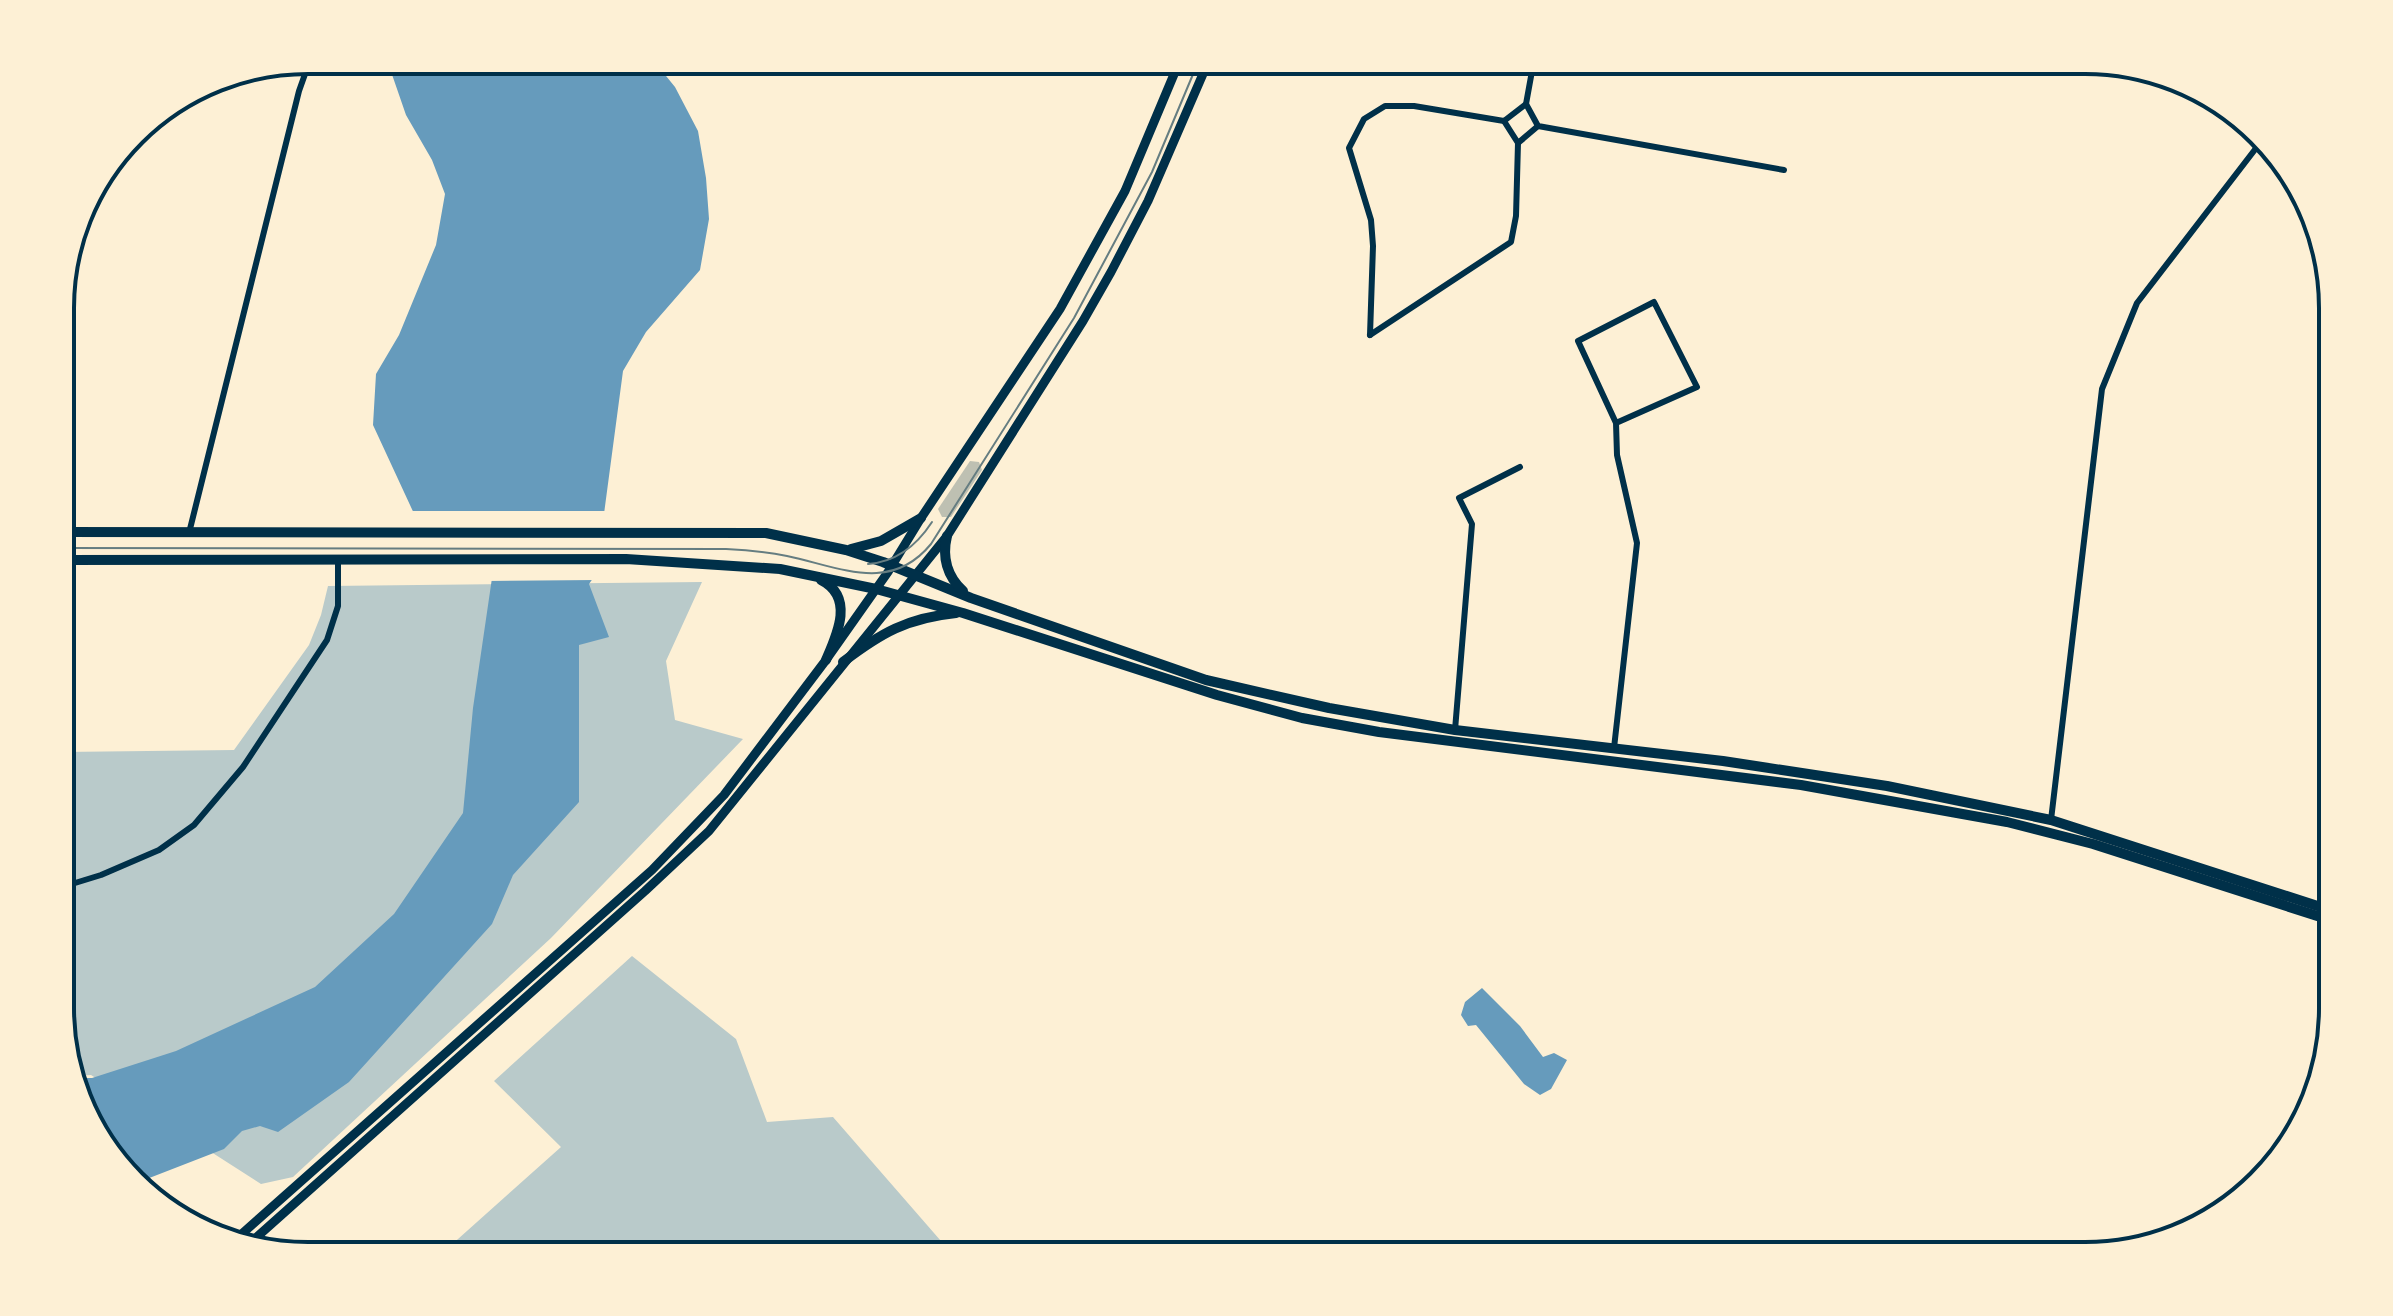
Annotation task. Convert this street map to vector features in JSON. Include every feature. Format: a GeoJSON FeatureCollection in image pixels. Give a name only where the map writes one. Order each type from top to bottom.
{"type":"FeatureCollection","features":[{"type":"Feature","properties":{"kind":"main road"},"geometry":{"type":"LineString","coordinates":[[243,1233],[652,870],[724,795],[876,589],[1033,352],[1088,262],[1134,173],[1174,74]]}},
{"type":"Feature","properties":{"kind":"main road"},"geometry":{"type":"LineString","coordinates":[[257,1237],[709,831],[947,536],[1111,272],[1148,201],[1203,74]]}},
{"type":"Feature","properties":{"kind":"main road"},"geometry":{"type":"LineString","coordinates":[[846,550],[860,549],[881,541],[921,518]]}},
{"type":"Feature","properties":{"kind":"main road"},"geometry":{"type":"LineString","coordinates":[[75,532],[766,533],[846,550],[892,565],[971,598],[1206,680],[1329,708],[1455,730],[1723,761],[1887,786],[2051,820],[2319,906]]}},
{"type":"Feature","properties":{"kind":"main road"},"geometry":{"type":"LineString","coordinates":[[947,536],[947,568],[958,586],[971,598]]}},
{"type":"Feature","properties":{"kind":"main road"},"geometry":{"type":"LineString","coordinates":[[75,560],[626,559],[756,566],[808,574],[963,613],[1217,695],[1302,718],[1379,732],[1801,785],[2007,822],[2093,844],[2319,917]]}},
{"type":"Feature","properties":{"kind":"main road"},"geometry":{"type":"LineString","coordinates":[[808,574],[827,583],[835,592],[842,613],[841,627],[826,660]]}},
{"type":"Feature","properties":{"kind":"main road"},"geometry":{"type":"LineString","coordinates":[[843,662],[882,634],[908,622],[963,613]]}},
{"type":"Feature","properties":{"kind":"street"},"geometry":{"type":"LineString","coordinates":[[189,533],[305,74]]}},
{"type":"Feature","properties":{"kind":"street"},"geometry":{"type":"LineString","coordinates":[[1531,74],[1526,104],[1538,126]]}},
{"type":"Feature","properties":{"kind":"street"},"geometry":{"type":"LineString","coordinates":[[1504,121],[1518,143],[1516,216],[1511,242],[1370,335],[1371,220],[1349,148],[1364,119],[1385,106],[1400,106],[1504,121],[1526,104]]}},
{"type":"Feature","properties":{"kind":"street"},"geometry":{"type":"LineString","coordinates":[[1518,143],[1538,126]]}},
{"type":"Feature","properties":{"kind":"street"},"geometry":{"type":"LineString","coordinates":[[1538,126],[1784,170]]}},
{"type":"Feature","properties":{"kind":"street"},"geometry":{"type":"LineString","coordinates":[[2051,820],[2102,389],[2137,303],[2256,149]]}},
{"type":"Feature","properties":{"kind":"street"},"geometry":{"type":"LineString","coordinates":[[1614,748],[1637,543],[1617,455],[1616,423],[1578,341],[1654,302],[1697,387],[1616,423]]}},
{"type":"Feature","properties":{"kind":"street"},"geometry":{"type":"LineString","coordinates":[[1455,730],[1472,524],[1459,498],[1520,467]]}},
{"type":"Feature","properties":{"kind":"street"},"geometry":{"type":"LineString","coordinates":[[74,883],[159,850],[194,825],[243,767],[327,640],[338,606],[338,559]]}},
{"type":"Feature","properties":{"kind":"shaded area"},"geometry":{"type":"Polygon","coordinates":[[[702,582],[666,661],[675,720],[743,739],[551,938],[293,1177],[261,1184],[91,1075],[84,1075],[76,1039],[74,1008],[74,752],[234,750],[309,645],[328,586],[702,582]]]}},
{"type":"Feature","properties":{"kind":"shaded area"},"geometry":{"type":"Polygon","coordinates":[[[632,956],[736,1039],[767,1122],[833,1117],[942,1242],[455,1242],[561,1147],[494,1081],[632,956]]]}},
{"type":"Feature","properties":{"kind":"water"},"geometry":{"type":"Polygon","coordinates":[[[392,74],[664,74],[675,87],[698,131],[709,219],[700,270],[646,332],[623,371],[596,574],[589,584],[609,637],[579,645],[579,802],[513,875],[492,924],[349,1082],[278,1132],[260,1126],[242,1131],[224,1149],[147,1179],[122,1151],[105,1125],[85,1078],[176,1051],[315,987],[394,914],[463,813],[473,708],[492,578],[429,546],[373,425],[376,374],[399,335],[436,245],[445,194],[432,160],[406,115],[392,74]]]}},
{"type":"Feature","properties":{"kind":"water"},"geometry":{"type":"Polygon","coordinates":[[[1482,988],[1520,1026],[1543,1057],[1554,1053],[1567,1060],[1551,1089],[1540,1095],[1524,1084],[1476,1025],[1468,1026],[1461,1015],[1465,1002],[1482,988]]]}},
{"type":"Feature","properties":{"kind":"pier"},"geometry":{"type":"Polygon","coordinates":[[[409,511],[609,511],[600,575],[597,580],[487,581],[426,548],[409,511]]]}},
{"type":"Feature","properties":{"kind":"building"},"geometry":{"type":"Polygon","coordinates":[[[970,461],[979,462],[982,470],[951,517],[942,517],[938,509],[970,461]]]}},
{"type":"Feature","properties":{"kind":"tram line"},"geometry":{"type":"LineString","coordinates":[[75,548],[726,549],[756,551],[864,573],[899,569],[931,544],[1074,318],[1152,172],[1193,74]]}},
{"type":"Feature","properties":{"kind":"tram line"},"geometry":{"type":"LineString","coordinates":[[868,564],[888,560],[905,551],[932,522]]}}]}
